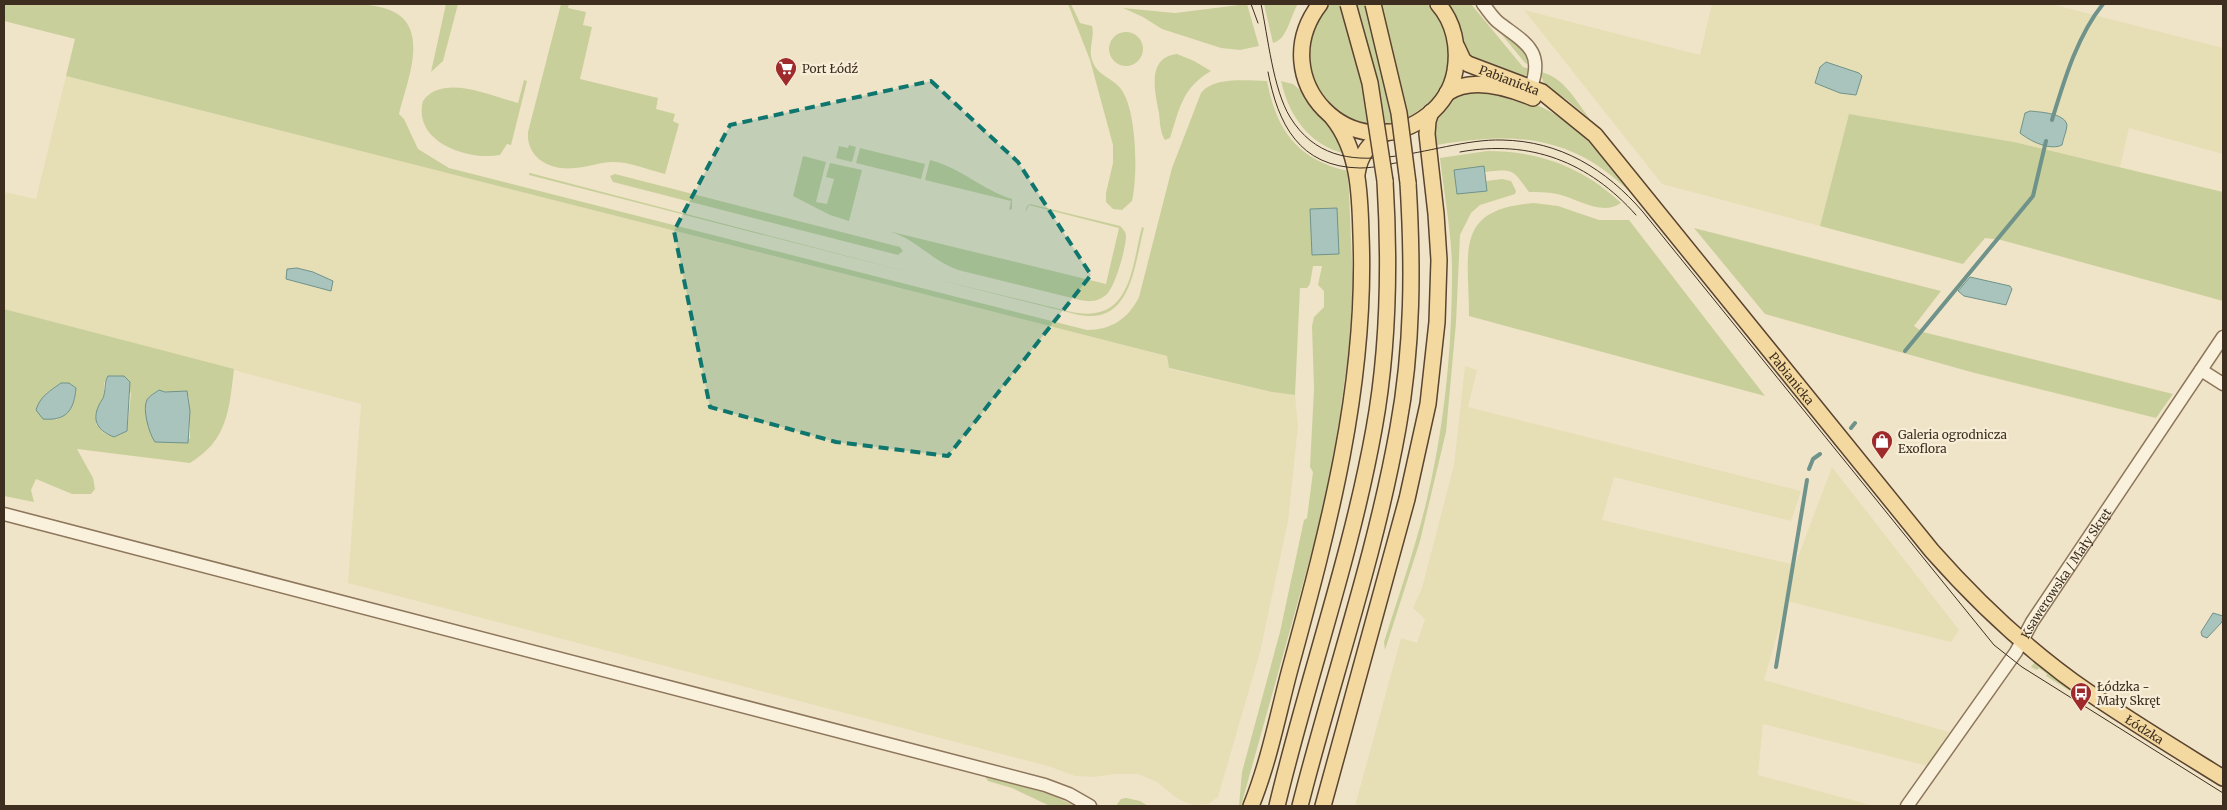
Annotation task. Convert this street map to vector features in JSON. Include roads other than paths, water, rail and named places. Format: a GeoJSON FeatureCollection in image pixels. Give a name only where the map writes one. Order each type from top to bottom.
{"type":"FeatureCollection","features":[{"type":"Feature","properties":{"kind":"main road"},"geometry":{"type":"LineString","coordinates":[[1276,806],[1351,533],[1374,429],[1388,316],[1389,269],[1385,181],[1370,84],[1348,4]]}},
{"type":"Feature","properties":{"kind":"main road"},"geometry":{"type":"LineString","coordinates":[[1300,806],[1366,567],[1398,428],[1407,362],[1411,293],[1408,183],[1399,113],[1373,4]]}},
{"type":"Feature","properties":{"kind":"main road"},"geometry":{"type":"LineString","coordinates":[[1332,117],[1364,132],[1388,132],[1408,127],[1431,112],[1447,93],[1454,75],[1457,47],[1448,20],[1438,4]]}},
{"type":"Feature","properties":{"kind":"main road"},"geometry":{"type":"LineString","coordinates":[[1251,806],[1318,568],[1345,452],[1354,396],[1361,313],[1362,253],[1357,174],[1348,142],[1332,117],[1311,94],[1302,65],[1302,38],[1317,6]]}},
{"type":"Feature","properties":{"kind":"main road","name":"Pabianicka"},"geometry":{"type":"LineString","coordinates":[[1457,47],[1463,60],[1472,66],[1531,87],[1550,97],[1606,147],[1932,551],[1970,592],[2022,640]]}},
{"type":"Feature","properties":{"kind":"main road","name":"Pabianicka"},"geometry":{"type":"LineString","coordinates":[[1447,93],[1465,84],[1491,86],[1522,94],[1567,111]]}},
{"type":"Feature","properties":{"kind":"main road"},"geometry":{"type":"LineString","coordinates":[[1323,806],[1407,499],[1428,404],[1437,331],[1439,268],[1436,214],[1427,134],[1431,112]]}},
{"type":"Feature","properties":{"kind":"main road"},"geometry":{"type":"LineString","coordinates":[[1357,174],[1364,152],[1375,140],[1388,132]]}},
{"type":"Feature","properties":{"kind":"main road","name":"Łódzka"},"geometry":{"type":"LineString","coordinates":[[2022,640],[2087,691],[2223,778]]}},
{"type":"Feature","properties":{"kind":"street"},"geometry":{"type":"LineString","coordinates":[[1483,4],[1498,22],[1520,36],[1531,50],[1536,68],[1531,87]]}},
{"type":"Feature","properties":{"kind":"street","name":"Ksawerowska / Mały Skręt"},"geometry":{"type":"LineString","coordinates":[[1907,806],[2022,640],[2223,337]]}},
{"type":"Feature","properties":{"kind":"street"},"geometry":{"type":"LineString","coordinates":[[2201,370],[2223,384]]}},
{"type":"Feature","properties":{"kind":"street"},"geometry":{"type":"LineString","coordinates":[[4,514],[1045,785],[1069,794],[1090,806]]}},
{"type":"Feature","properties":{"kind":"water"},"geometry":{"type":"Polygon","coordinates":[[[1826,62],[1859,73],[1862,76],[1856,95],[1840,93],[1815,83],[1820,67],[1826,62]]]}},
{"type":"Feature","properties":{"kind":"water"},"geometry":{"type":"Polygon","coordinates":[[[2030,111],[2051,114],[2065,121],[2067,127],[2062,145],[2057,147],[2046,146],[2020,133],[2025,113],[2030,111]]]}},
{"type":"Feature","properties":{"kind":"water"},"geometry":{"type":"Polygon","coordinates":[[[1484,166],[1487,191],[1457,194],[1454,170],[1484,166]]]}},
{"type":"Feature","properties":{"kind":"water"},"geometry":{"type":"Polygon","coordinates":[[[1337,208],[1339,254],[1312,255],[1310,209],[1337,208]]]}},
{"type":"Feature","properties":{"kind":"water"},"geometry":{"type":"Polygon","coordinates":[[[297,268],[313,272],[333,281],[331,291],[286,279],[287,269],[297,268]]]}},
{"type":"Feature","properties":{"kind":"water"},"geometry":{"type":"Polygon","coordinates":[[[1970,277],[2010,286],[2012,289],[2006,305],[1964,296],[1958,291],[1970,277]]]}},
{"type":"Feature","properties":{"kind":"water"},"geometry":{"type":"Polygon","coordinates":[[[108,376],[124,376],[130,382],[127,431],[114,437],[104,432],[96,421],[97,411],[104,396],[108,376]]]}},
{"type":"Feature","properties":{"kind":"water"},"geometry":{"type":"Polygon","coordinates":[[[61,383],[69,383],[76,388],[71,408],[67,413],[58,418],[43,419],[36,410],[40,401],[61,383]]]}},
{"type":"Feature","properties":{"kind":"water"},"geometry":{"type":"Polygon","coordinates":[[[159,390],[165,392],[187,391],[190,411],[188,443],[155,442],[147,421],[145,409],[149,397],[159,390]]]}},
{"type":"Feature","properties":{"kind":"water"},"geometry":{"type":"Polygon","coordinates":[[[2213,613],[2223,616],[2222,622],[2207,638],[2202,636],[2201,632],[2213,613]]]}},
{"type":"Feature","properties":{"kind":"waterway"},"geometry":{"type":"LineString","coordinates":[[2052,120],[2079,44],[2103,4]]}},
{"type":"Feature","properties":{"kind":"waterway"},"geometry":{"type":"LineString","coordinates":[[1905,351],[2033,196],[2046,141]]}},
{"type":"Feature","properties":{"kind":"waterway"},"geometry":{"type":"LineString","coordinates":[[1851,428],[1855,423]]}},
{"type":"Feature","properties":{"kind":"waterway"},"geometry":{"type":"LineString","coordinates":[[1809,469],[1813,459],[1820,454]]}},
{"type":"Feature","properties":{"kind":"waterway"},"geometry":{"type":"LineString","coordinates":[[1776,667],[1807,480]]}},
{"type":"Feature","properties":{"kind":"tram line"},"geometry":{"type":"LineString","coordinates":[[1251,4],[1258,23]]}},
{"type":"Feature","properties":{"kind":"tram line"},"geometry":{"type":"LineString","coordinates":[[1261,4],[1275,78],[1284,105],[1290,117],[1310,140],[1334,153],[1360,158],[1388,157],[1475,142],[1502,140],[1523,142],[1543,146],[1580,160],[1614,183],[1643,212],[1994,645],[2022,667],[2223,793]]}},
{"type":"Feature","properties":{"kind":"tram line"},"geometry":{"type":"LineString","coordinates":[[1268,72],[1272,91],[1285,125],[1307,151],[1321,160],[1339,166],[1377,167],[1405,161]]}},
{"type":"Feature","properties":{"kind":"tram line"},"geometry":{"type":"LineString","coordinates":[[1460,152],[1510,149],[1534,152],[1557,159],[1578,168],[1599,181],[1636,215]]}},
{"type":"Feature","properties":{"kind":"place","name":"Port Łódź"},"geometry":{"type":"Point","coordinates":[786,87]}},
{"type":"Feature","properties":{"kind":"place","name":"Galeria ogrodnicza Exoflora"},"geometry":{"type":"Point","coordinates":[1882,460]}},
{"type":"Feature","properties":{"kind":"place","name":"Łódzka - Mały Skręt"},"geometry":{"type":"Point","coordinates":[2081,712]}}]}
